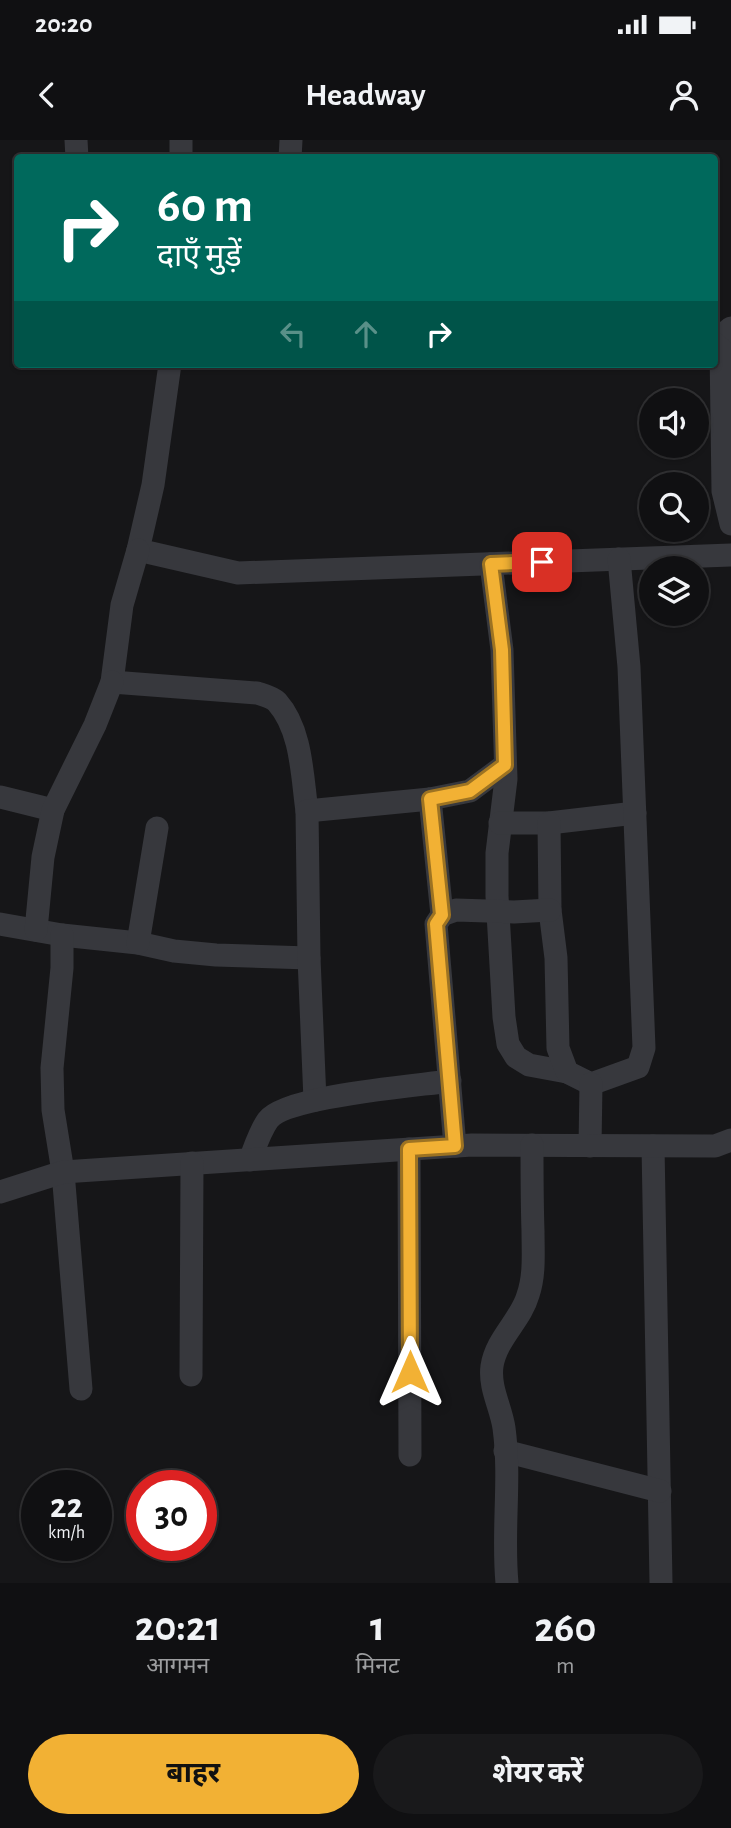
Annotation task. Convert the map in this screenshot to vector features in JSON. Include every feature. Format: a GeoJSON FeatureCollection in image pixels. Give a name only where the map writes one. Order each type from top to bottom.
{"type":"FeatureCollection","features":[{"type":"Feature","properties":{"kind":"street"},"geometry":{"type":"LineString","coordinates":[[718,346],[722,349],[723,491],[731,524]]}},
{"type":"Feature","properties":{"kind":"street"},"geometry":{"type":"LineString","coordinates":[[36,930],[43,857],[53,810],[95,725],[112,682],[122,605],[153,485],[169,368]]}},
{"type":"Feature","properties":{"kind":"street"},"geometry":{"type":"LineString","coordinates":[[138,550],[238,573],[731,555]]}},
{"type":"Feature","properties":{"kind":"street"},"geometry":{"type":"LineString","coordinates":[[491,564],[502,650],[506,779],[497,853],[504,1017],[508,1044],[516,1057],[529,1065],[568,1072],[591,1084],[638,1066],[644,1048],[629,667],[619,559]]}},
{"type":"Feature","properties":{"kind":"street"},"geometry":{"type":"LineString","coordinates":[[112,682],[257,693],[275,699],[289,720],[299,752],[307,811],[315,1100]]}},
{"type":"Feature","properties":{"kind":"street"},"geometry":{"type":"LineString","coordinates":[[307,811],[430,799],[470,791],[505,765]]}},
{"type":"Feature","properties":{"kind":"street"},"geometry":{"type":"LineString","coordinates":[[0,797],[53,810]]}},
{"type":"Feature","properties":{"kind":"street"},"geometry":{"type":"LineString","coordinates":[[430,799],[442,915]]}},
{"type":"Feature","properties":{"kind":"street"},"geometry":{"type":"LineString","coordinates":[[500,823],[549,823],[635,813]]}},
{"type":"Feature","properties":{"kind":"street"},"geometry":{"type":"LineString","coordinates":[[549,823],[550,909],[556,958],[558,1048],[568,1072]]}},
{"type":"Feature","properties":{"kind":"street"},"geometry":{"type":"LineString","coordinates":[[138,943],[157,828]]}},
{"type":"Feature","properties":{"kind":"street"},"geometry":{"type":"LineString","coordinates":[[455,1146],[436,924],[442,915],[456,910],[514,912],[550,909]]}},
{"type":"Feature","properties":{"kind":"street"},"geometry":{"type":"LineString","coordinates":[[0,924],[62,935],[138,943],[174,951],[309,958]]}},
{"type":"Feature","properties":{"kind":"street"},"geometry":{"type":"LineString","coordinates":[[62,935],[62,968],[52,1068],[53,1110],[63,1172],[81,1389]]}},
{"type":"Feature","properties":{"kind":"street"},"geometry":{"type":"LineString","coordinates":[[250,1160],[268,1119],[284,1109],[315,1100],[450,1081]]}},
{"type":"Feature","properties":{"kind":"street"},"geometry":{"type":"LineString","coordinates":[[590,1146],[591,1084]]}},
{"type":"Feature","properties":{"kind":"street"},"geometry":{"type":"LineString","coordinates":[[0,1192],[63,1172],[455,1146],[715,1146],[731,1140]]}},
{"type":"Feature","properties":{"kind":"street"},"geometry":{"type":"LineString","coordinates":[[507,1583],[504,1553],[507,1480],[504,1427],[491,1378],[499,1346],[521,1314],[529,1293],[533,1263],[532,1145]]}},
{"type":"Feature","properties":{"kind":"street"},"geometry":{"type":"LineString","coordinates":[[653,1146],[662,1583]]}},
{"type":"Feature","properties":{"kind":"street"},"geometry":{"type":"LineString","coordinates":[[409,1149],[410,1455]]}},
{"type":"Feature","properties":{"kind":"street"},"geometry":{"type":"LineString","coordinates":[[191,1375],[192,1163]]}},
{"type":"Feature","properties":{"kind":"street"},"geometry":{"type":"LineString","coordinates":[[505,1451],[660,1491]]}},
{"type":"Feature","properties":{"kind":"route"},"geometry":{"type":"LineString","coordinates":[[410,1372],[409,1149],[455,1146],[436,924],[442,915],[430,799],[470,791],[505,765],[502,650],[491,564],[542,562]]}}]}
